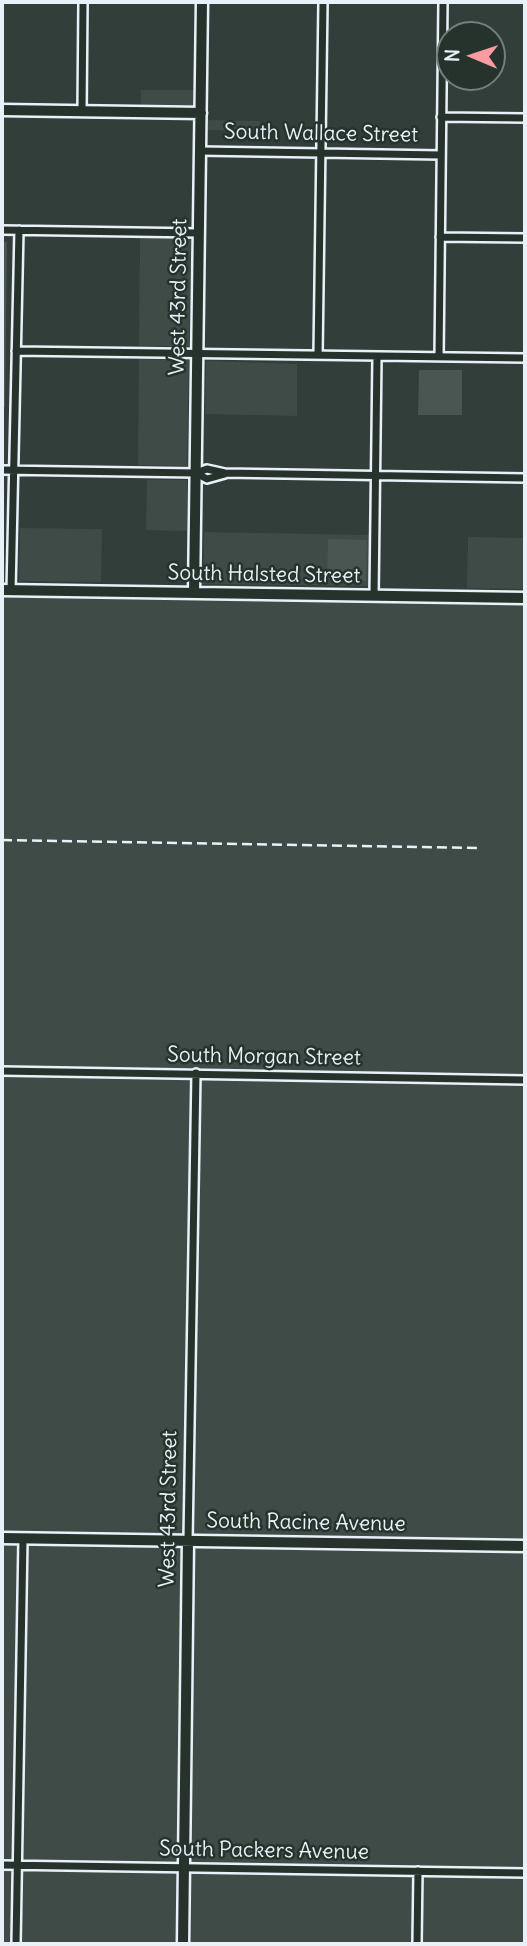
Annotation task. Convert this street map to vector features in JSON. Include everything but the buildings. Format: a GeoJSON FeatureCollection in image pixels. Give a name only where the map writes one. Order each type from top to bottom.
{"type":"FeatureCollection","features":[{"type":"Feature","properties":{"kind":"street"},"geometry":{"type":"LineString","coordinates":[[82,111],[83,2]]}},
{"type":"Feature","properties":{"kind":"street","name":"West 43rd Street"},"geometry":{"type":"LineString","coordinates":[[194,593],[202,2]]}},
{"type":"Feature","properties":{"kind":"street"},"geometry":{"type":"LineString","coordinates":[[318,355],[323,2]]}},
{"type":"Feature","properties":{"kind":"street"},"geometry":{"type":"LineString","coordinates":[[439,357],[443,2]]}},
{"type":"Feature","properties":{"kind":"street","name":"South Wallace Street"},"geometry":{"type":"LineString","coordinates":[[2,110],[201,113]]}},
{"type":"Feature","properties":{"kind":"street","name":"South Wallace Street"},"geometry":{"type":"LineString","coordinates":[[441,117],[525,118]]}},
{"type":"Feature","properties":{"kind":"street","name":"South Wallace Street"},"geometry":{"type":"LineString","coordinates":[[200,151],[441,155]]}},
{"type":"Feature","properties":{"kind":"street"},"geometry":{"type":"LineString","coordinates":[[2,230],[199,233]]}},
{"type":"Feature","properties":{"kind":"street"},"geometry":{"type":"LineString","coordinates":[[7,591],[14,470],[19,230]]}},
{"type":"Feature","properties":{"kind":"street"},"geometry":{"type":"LineString","coordinates":[[440,237],[525,238]]}},
{"type":"Feature","properties":{"kind":"street"},"geometry":{"type":"LineString","coordinates":[[16,351],[525,358]]}},
{"type":"Feature","properties":{"kind":"street"},"geometry":{"type":"LineString","coordinates":[[374,596],[377,356]]}},
{"type":"Feature","properties":{"kind":"street"},"geometry":{"type":"LineString","coordinates":[[2,470],[196,473],[207,479],[225,473],[525,478]]}},
{"type":"Feature","properties":{"kind":"street","name":"South Halsted Street"},"geometry":{"type":"LineString","coordinates":[[7,591],[525,598]]}},
{"type":"Feature","properties":{"kind":"street","name":"South Morgan Street"},"geometry":{"type":"LineString","coordinates":[[2,1071],[525,1080]]}},
{"type":"Feature","properties":{"kind":"street","name":"West 43rd Street"},"geometry":{"type":"LineString","coordinates":[[183,1944],[196,1073]]}},
{"type":"Feature","properties":{"kind":"street","name":"South Racine Avenue"},"geometry":{"type":"LineString","coordinates":[[2,1538],[525,1546]]}},
{"type":"Feature","properties":{"kind":"street"},"geometry":{"type":"LineString","coordinates":[[16,1944],[23,1539]]}},
{"type":"Feature","properties":{"kind":"street","name":"South Packers Avenue"},"geometry":{"type":"LineString","coordinates":[[2,1865],[525,1873]]}},
{"type":"Feature","properties":{"kind":"street"},"geometry":{"type":"LineString","coordinates":[[417,1944],[418,1871]]}},
{"type":"Feature","properties":{"kind":"shaded area"},"geometry":{"type":"Polygon","coordinates":[[[141,90],[193,90],[193,107],[141,106],[141,90]]]}},
{"type":"Feature","properties":{"kind":"shaded area"},"geometry":{"type":"Polygon","coordinates":[[[208,120],[260,121],[260,131],[208,130],[208,120]]]}},
{"type":"Feature","properties":{"kind":"shaded area"},"geometry":{"type":"Polygon","coordinates":[[[140,238],[191,238],[189,346],[139,346],[140,238]]]}},
{"type":"Feature","properties":{"kind":"shaded area"},"geometry":{"type":"Polygon","coordinates":[[[2,242],[7,242],[5,407],[2,407],[2,242]]]}},
{"type":"Feature","properties":{"kind":"shaded area"},"geometry":{"type":"Polygon","coordinates":[[[139,359],[189,360],[187,466],[138,465],[139,359]]]}},
{"type":"Feature","properties":{"kind":"shaded area"},"geometry":{"type":"Polygon","coordinates":[[[206,361],[297,364],[297,416],[205,414],[206,361]]]}},
{"type":"Feature","properties":{"kind":"shaded area"},"geometry":{"type":"Polygon","coordinates":[[[419,370],[462,370],[462,415],[418,415],[419,370]]]}},
{"type":"Feature","properties":{"kind":"shaded area"},"geometry":{"type":"Polygon","coordinates":[[[147,480],[187,480],[187,531],[146,530],[147,480]]]}},
{"type":"Feature","properties":{"kind":"shaded area"},"geometry":{"type":"Polygon","coordinates":[[[20,528],[102,529],[101,582],[19,581],[20,528]]]}},
{"type":"Feature","properties":{"kind":"shaded area"},"geometry":{"type":"Polygon","coordinates":[[[204,532],[370,535],[369,586],[203,584],[204,532]]]}},
{"type":"Feature","properties":{"kind":"shaded area"},"geometry":{"type":"Polygon","coordinates":[[[468,537],[525,538],[525,589],[467,588],[468,537]]]}},
{"type":"Feature","properties":{"kind":"shaded area"},"geometry":{"type":"Polygon","coordinates":[[[328,539],[367,540],[366,581],[327,580],[328,539]]]}},
{"type":"Feature","properties":{"kind":"shaded area"},"geometry":{"type":"Polygon","coordinates":[[[2,591],[525,604],[525,1944],[2,1944],[2,591]]]}},
{"type":"Feature","properties":{"kind":"railway"},"geometry":{"type":"LineString","coordinates":[[2,840],[481,848]]}}]}
